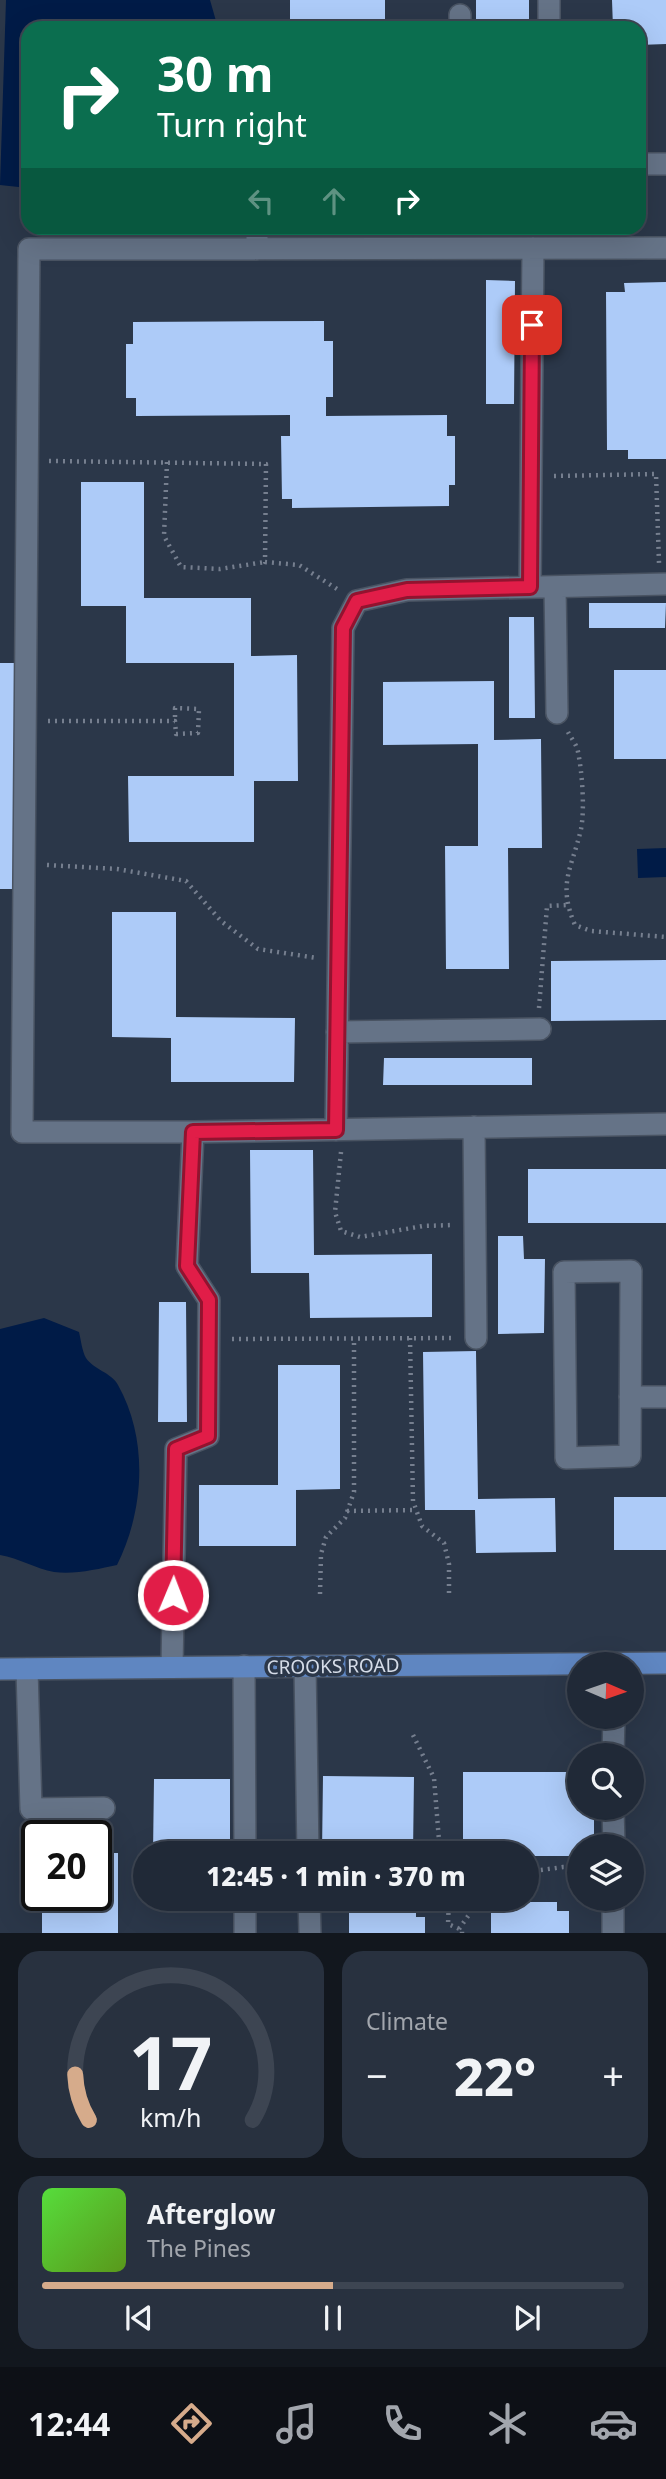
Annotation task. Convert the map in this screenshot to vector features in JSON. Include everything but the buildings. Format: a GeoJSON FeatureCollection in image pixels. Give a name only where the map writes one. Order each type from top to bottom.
{"type":"FeatureCollection","features":[{"type":"Feature","properties":{"kind":"main road","name":"CROOKS ROAD"},"geometry":{"type":"LineString","coordinates":[[0,1669],[567,1663]]}},
{"type":"Feature","properties":{"kind":"main road","name":"CROOKS ROAD"},"geometry":{"type":"LineString","coordinates":[[644,1663],[666,1663]]}},
{"type":"Feature","properties":{"kind":"lane"},"geometry":{"type":"LineString","coordinates":[[549,0],[549,21]]}},
{"type":"Feature","properties":{"kind":"lane"},"geometry":{"type":"LineString","coordinates":[[646,164],[666,164]]}},
{"type":"Feature","properties":{"kind":"lane"},"geometry":{"type":"LineString","coordinates":[[257,235],[257,249]]}},
{"type":"Feature","properties":{"kind":"lane"},"geometry":{"type":"LineString","coordinates":[[530,587],[533,248]]}},
{"type":"Feature","properties":{"kind":"lane"},"geometry":{"type":"LineString","coordinates":[[666,248],[29,249],[22,1132],[666,1125]]}},
{"type":"Feature","properties":{"kind":"lane"},"geometry":{"type":"LineString","coordinates":[[339,1130],[337,1032],[343,628],[357,601],[407,590],[663,584]]}},
{"type":"Feature","properties":{"kind":"lane"},"geometry":{"type":"LineString","coordinates":[[555,587],[557,713]]}},
{"type":"Feature","properties":{"kind":"lane"},"geometry":{"type":"LineString","coordinates":[[337,1032],[540,1029]]}},
{"type":"Feature","properties":{"kind":"lane"},"geometry":{"type":"LineString","coordinates":[[474,1127],[476,1338]]}},
{"type":"Feature","properties":{"kind":"lane"},"geometry":{"type":"LineString","coordinates":[[172,1667],[176,1449],[208,1436],[209,1300],[187,1266],[193,1132]]}},
{"type":"Feature","properties":{"kind":"lane"},"geometry":{"type":"LineString","coordinates":[[631,1271],[631,1397],[630,1456],[566,1458],[564,1272],[631,1271]]}},
{"type":"Feature","properties":{"kind":"lane"},"geometry":{"type":"LineString","coordinates":[[631,1397],[666,1397]]}},
{"type":"Feature","properties":{"kind":"lane"},"geometry":{"type":"LineString","coordinates":[[305,1666],[308,1841]]}},
{"type":"Feature","properties":{"kind":"lane"},"geometry":{"type":"LineString","coordinates":[[244,1667],[245,1841]]}},
{"type":"Feature","properties":{"kind":"lane"},"geometry":{"type":"LineString","coordinates":[[27,1669],[31,1809],[104,1808]]}},
{"type":"Feature","properties":{"kind":"lane"},"geometry":{"type":"LineString","coordinates":[[245,1911],[245,1933]]}},
{"type":"Feature","properties":{"kind":"lane"},"geometry":{"type":"LineString","coordinates":[[309,1911],[310,1933]]}},
{"type":"Feature","properties":{"kind":"lane"},"geometry":{"type":"LineString","coordinates":[[612,1933],[613,1911]]}},
{"type":"Feature","properties":{"kind":"path"},"geometry":{"type":"LineString","coordinates":[[27,461],[266,464],[265,562]]}},
{"type":"Feature","properties":{"kind":"path"},"geometry":{"type":"LineString","coordinates":[[167,462],[164,536],[181,567],[220,569],[265,562],[299,565],[357,601]]}},
{"type":"Feature","properties":{"kind":"path"},"geometry":{"type":"LineString","coordinates":[[531,477],[656,474],[663,584]]}},
{"type":"Feature","properties":{"kind":"path"},"geometry":{"type":"LineString","coordinates":[[175,708],[199,709],[198,733],[176,734],[175,721],[175,708]]}},
{"type":"Feature","properties":{"kind":"path"},"geometry":{"type":"LineString","coordinates":[[557,713],[578,749],[581,827],[566,881],[566,905],[575,925],[591,931],[666,937]]}},
{"type":"Feature","properties":{"kind":"path"},"geometry":{"type":"LineString","coordinates":[[26,721],[175,721]]}},
{"type":"Feature","properties":{"kind":"path"},"geometry":{"type":"LineString","coordinates":[[25,864],[117,869],[186,881],[221,921],[258,949],[305,957],[338,958]]}},
{"type":"Feature","properties":{"kind":"path"},"geometry":{"type":"LineString","coordinates":[[540,1029],[539,992],[547,906],[566,905]]}},
{"type":"Feature","properties":{"kind":"path"},"geometry":{"type":"LineString","coordinates":[[339,1130],[339,1182],[335,1212],[341,1231],[360,1237],[423,1226],[475,1225]]}},
{"type":"Feature","properties":{"kind":"path"},"geometry":{"type":"LineString","coordinates":[[320,1594],[321,1554],[326,1537],[345,1518],[354,1492],[354,1338]]}},
{"type":"Feature","properties":{"kind":"path"},"geometry":{"type":"LineString","coordinates":[[410,1338],[413,1501],[422,1526],[444,1543],[449,1564],[449,1593]]}},
{"type":"Feature","properties":{"kind":"path"},"geometry":{"type":"LineString","coordinates":[[209,1339],[476,1338]]}},
{"type":"Feature","properties":{"kind":"path"},"geometry":{"type":"LineString","coordinates":[[347,1511],[416,1510]]}},
{"type":"Feature","properties":{"kind":"path"},"geometry":{"type":"LineString","coordinates":[[413,1735],[433,1778],[439,1841]]}},
{"type":"Feature","properties":{"kind":"path"},"geometry":{"type":"LineString","coordinates":[[539,1870],[567,1867]]}},
{"type":"Feature","properties":{"kind":"path"},"geometry":{"type":"LineString","coordinates":[[449,1911],[448,1924],[461,1931],[473,1911]]}},
{"type":"Feature","properties":{"kind":"water"},"geometry":{"type":"Polygon","coordinates":[[[6,0],[210,0],[216,21],[21,21],[21,187],[0,185],[6,0]]]}},
{"type":"Feature","properties":{"kind":"water"},"geometry":{"type":"Polygon","coordinates":[[[666,848],[666,877],[638,878],[637,849],[666,848]]]}},
{"type":"Feature","properties":{"kind":"water"},"geometry":{"type":"Polygon","coordinates":[[[44,1318],[79,1332],[86,1358],[118,1385],[135,1429],[139,1475],[137,1499],[133,1522],[117,1565],[62,1573],[47,1571],[0,1555],[0,1329],[44,1318]]]}},
{"type":"Feature","properties":{"kind":"route"},"geometry":{"type":"LineString","coordinates":[[173,1595],[176,1449],[208,1436],[209,1300],[187,1266],[193,1132],[336,1130],[343,628],[357,601],[407,590],[530,587],[532,325]]}}]}
